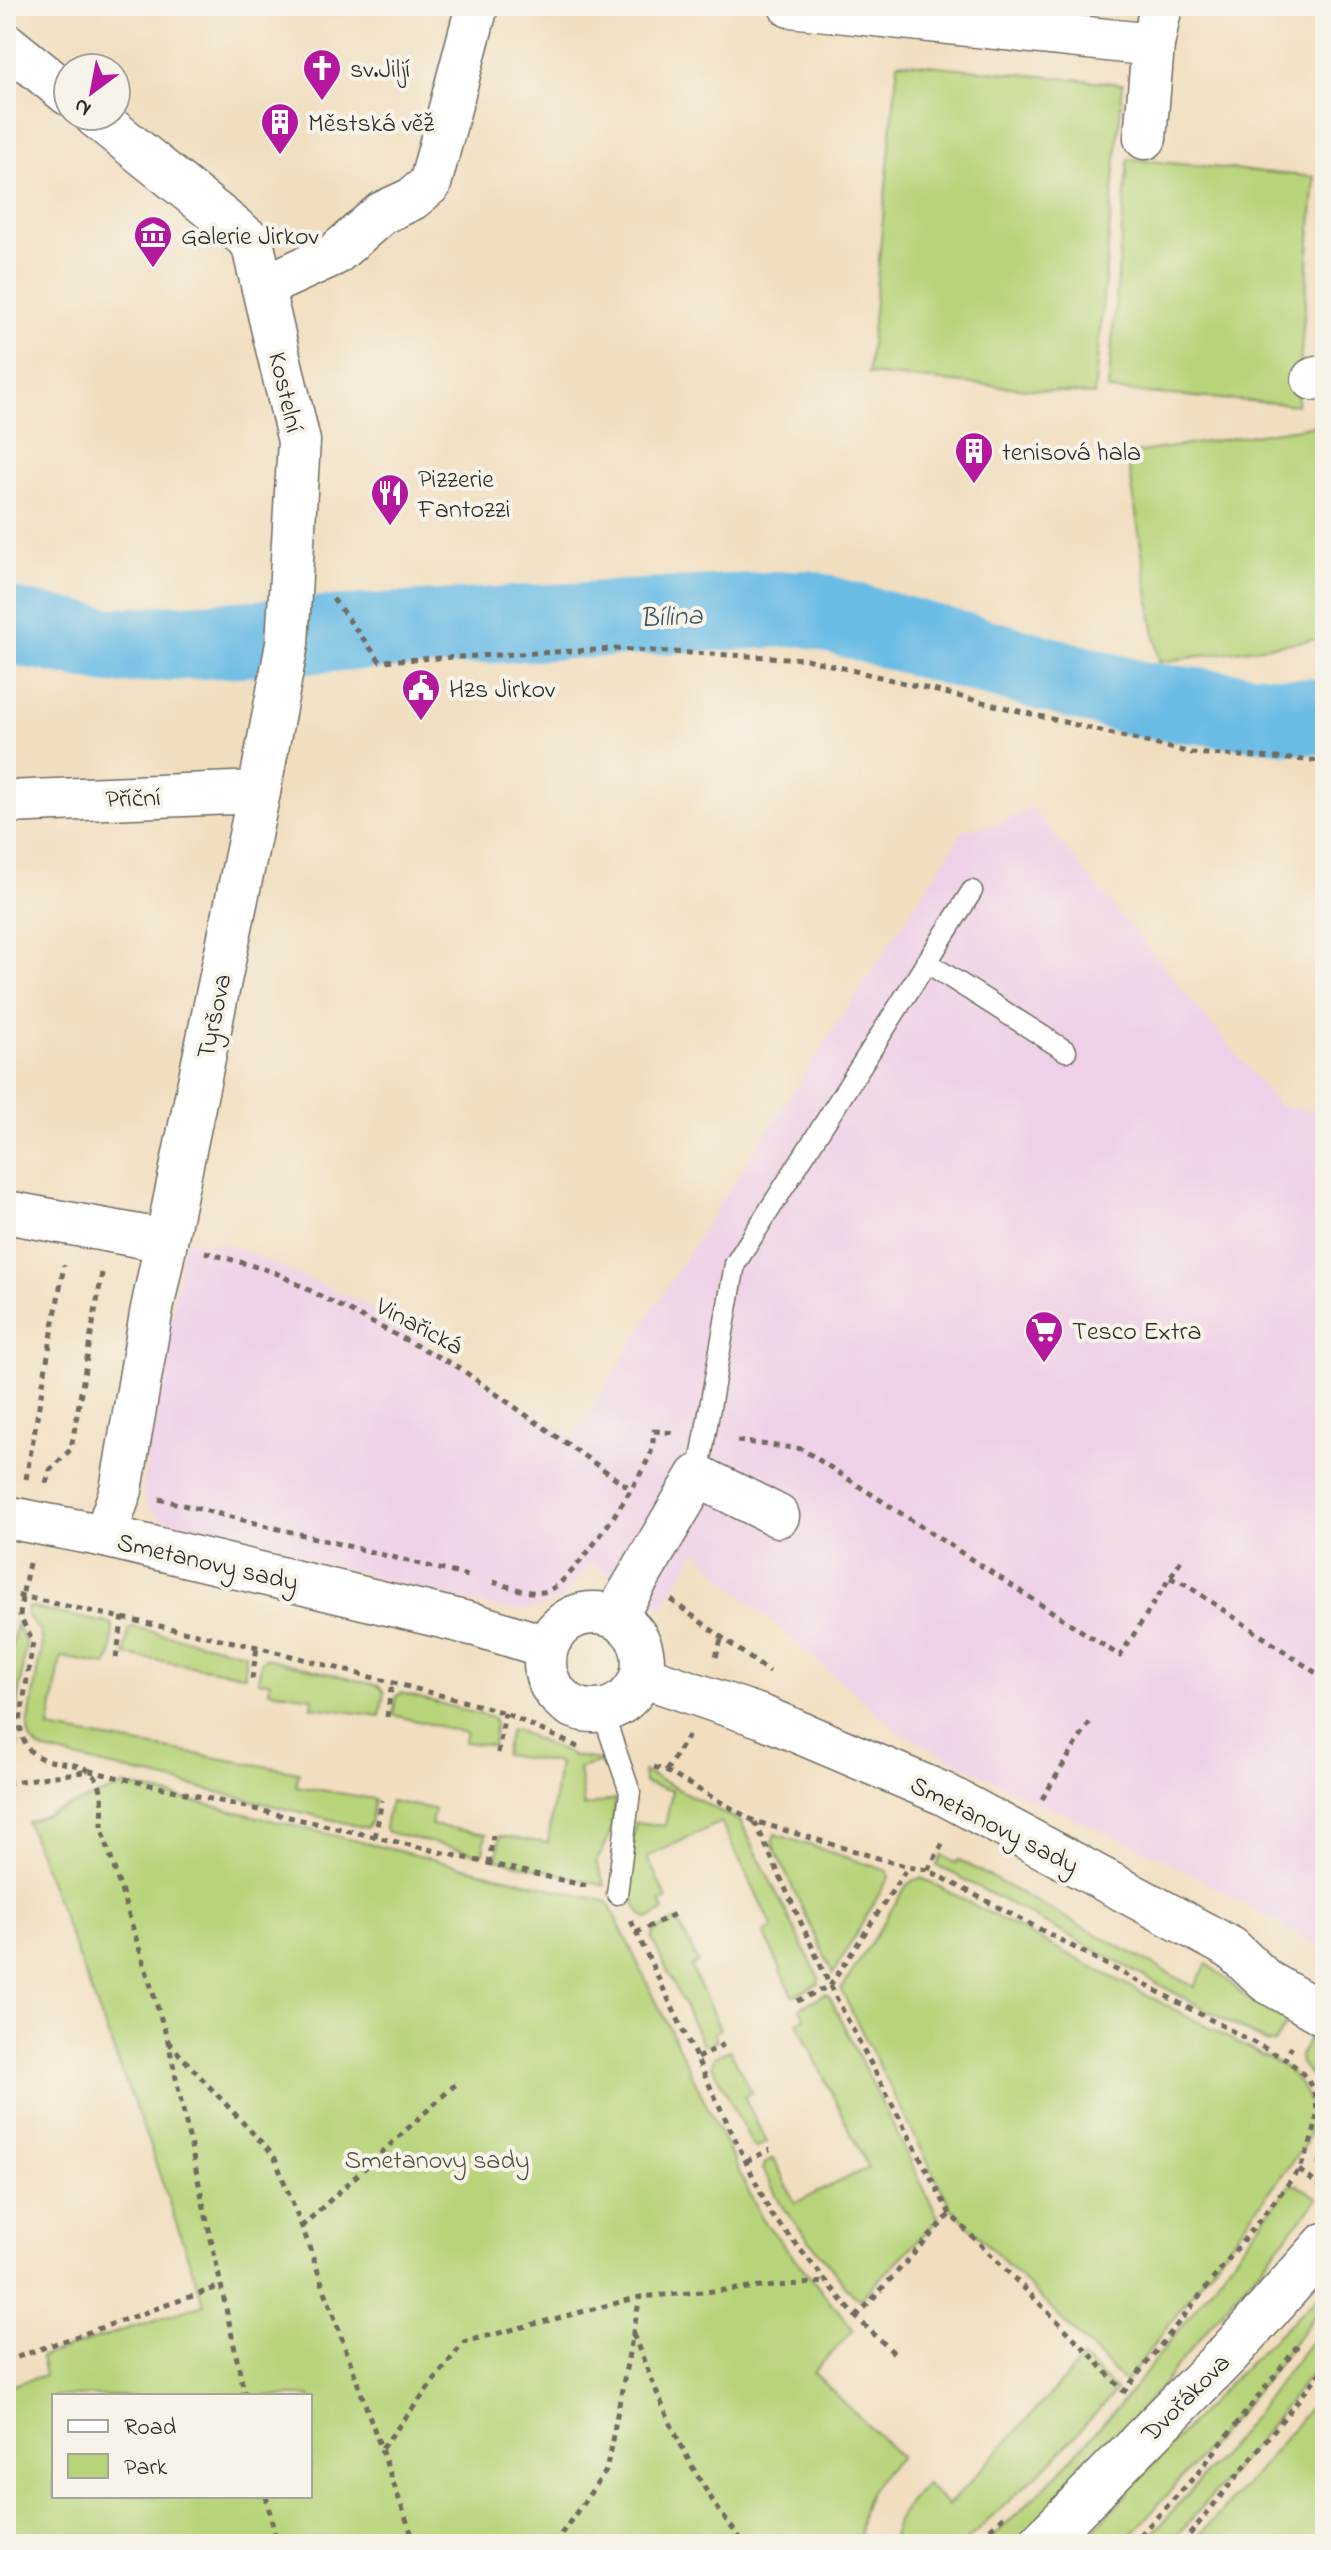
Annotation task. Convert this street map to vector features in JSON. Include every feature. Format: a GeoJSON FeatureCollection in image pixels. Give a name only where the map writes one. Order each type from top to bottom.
{"type":"FeatureCollection","features":[{"type":"Feature","properties":{"kind":"street"},"geometry":{"type":"LineString","coordinates":[[263,287],[335,254],[382,213],[412,199],[430,184],[477,6]]}},
{"type":"Feature","properties":{"kind":"street"},"geometry":{"type":"LineString","coordinates":[[790,6],[1157,26],[1145,138]]}},
{"type":"Feature","properties":{"kind":"street"},"geometry":{"type":"LineString","coordinates":[[6,44],[52,81]]}},
{"type":"Feature","properties":{"kind":"street","name":"Kostelní"},"geometry":{"type":"LineString","coordinates":[[115,132],[252,242],[299,441],[288,630],[259,792]]}},
{"type":"Feature","properties":{"kind":"street","name":"Příční"},"geometry":{"type":"LineString","coordinates":[[6,802],[259,792]]}},
{"type":"Feature","properties":{"kind":"street","name":"Tyršova"},"geometry":{"type":"LineString","coordinates":[[121,1490],[151,1314],[259,792]]}},
{"type":"Feature","properties":{"kind":"street"},"geometry":{"type":"LineString","coordinates":[[6,1212],[166,1241]]}},
{"type":"Feature","properties":{"kind":"street"},"geometry":{"type":"LineString","coordinates":[[615,1617],[700,1456],[778,1516]]}},
{"type":"Feature","properties":{"kind":"street"},"geometry":{"type":"LineString","coordinates":[[105,1536],[121,1490]]}},
{"type":"Feature","properties":{"kind":"street","name":"Smetanovy sady"},"geometry":{"type":"LineString","coordinates":[[21,1520],[105,1536],[476,1625],[547,1647]]}},
{"type":"Feature","properties":{"kind":"street"},"geometry":{"type":"LineString","coordinates":[[599,1612],[627,1624],[636,1635],[644,1661],[642,1676],[627,1699],[602,1711],[585,1711],[569,1705],[548,1680],[545,1664],[547,1647],[554,1633],[574,1617],[599,1612]]}},
{"type":"Feature","properties":{"kind":"street","name":"Smetanovy sady"},"geometry":{"type":"LineString","coordinates":[[642,1676],[763,1717],[944,1794],[1231,1948],[1266,1981],[1318,2012]]}},
{"type":"Feature","properties":{"kind":"street","name":"Dvořákova"},"geometry":{"type":"LineString","coordinates":[[1040,2544],[1230,2352],[1325,2245]]}},
{"type":"Feature","properties":{"kind":"lane"},"geometry":{"type":"LineString","coordinates":[[700,1456],[735,1264],[972,891]]}},
{"type":"Feature","properties":{"kind":"lane"},"geometry":{"type":"LineString","coordinates":[[926,962],[1066,1051]]}},
{"type":"Feature","properties":{"kind":"lane"},"geometry":{"type":"LineString","coordinates":[[602,1711],[630,1792],[617,1894]]}},
{"type":"Feature","properties":{"kind":"path"},"geometry":{"type":"LineString","coordinates":[[330,595],[380,661],[615,649],[806,659],[1191,753],[1325,761]]}},
{"type":"Feature","properties":{"kind":"path"},"geometry":{"type":"LineString","coordinates":[[6,1582],[21,1520],[50,1470],[71,1449],[110,1231]]}},
{"type":"Feature","properties":{"kind":"path","name":"Vinařická"},"geometry":{"type":"LineString","coordinates":[[166,1241],[274,1272],[458,1367],[631,1489]]}},
{"type":"Feature","properties":{"kind":"path"},"geometry":{"type":"LineString","coordinates":[[67,1252],[26,1475],[21,1520],[20,1616],[33,1642],[20,1722],[24,1745],[32,1754],[90,1771],[617,1894],[771,2214],[856,2317],[894,2353]]}},
{"type":"Feature","properties":{"kind":"path"},"geometry":{"type":"LineString","coordinates":[[485,1580],[543,1592],[556,1587],[569,1575],[631,1489],[651,1453],[654,1431],[700,1456],[802,1449],[1120,1656],[1183,1557]]}},
{"type":"Feature","properties":{"kind":"path"},"geometry":{"type":"LineString","coordinates":[[16,1474],[121,1490],[471,1576]]}},
{"type":"Feature","properties":{"kind":"path"},"geometry":{"type":"LineString","coordinates":[[590,1547],[722,1636],[781,1681]]}},
{"type":"Feature","properties":{"kind":"path"},"geometry":{"type":"LineString","coordinates":[[1170,1578],[1185,1584],[1325,1679]]}},
{"type":"Feature","properties":{"kind":"path"},"geometry":{"type":"LineString","coordinates":[[6,1593],[257,1647],[392,1682],[505,1713],[579,1748],[666,1771],[754,1821],[908,1867],[928,1870],[1299,2068],[1314,2092],[1319,2114],[1315,2137],[1299,2170],[1115,2402]]}},
{"type":"Feature","properties":{"kind":"path"},"geometry":{"type":"LineString","coordinates":[[116,1658],[123,1617]]}},
{"type":"Feature","properties":{"kind":"path"},"geometry":{"type":"LineString","coordinates":[[252,1679],[257,1647]]}},
{"type":"Feature","properties":{"kind":"path"},"geometry":{"type":"LineString","coordinates":[[387,1717],[392,1682]]}},
{"type":"Feature","properties":{"kind":"path"},"geometry":{"type":"LineString","coordinates":[[498,1753],[505,1713]]}},
{"type":"Feature","properties":{"kind":"path"},"geometry":{"type":"LineString","coordinates":[[1034,1810],[1090,1722]]}},
{"type":"Feature","properties":{"kind":"path"},"geometry":{"type":"LineString","coordinates":[[6,1783],[90,1771]]}},
{"type":"Feature","properties":{"kind":"path"},"geometry":{"type":"LineString","coordinates":[[90,1771],[99,1782],[102,1829],[168,2041],[245,2394]]}},
{"type":"Feature","properties":{"kind":"path"},"geometry":{"type":"LineString","coordinates":[[375,1837],[382,1800]]}},
{"type":"Feature","properties":{"kind":"path"},"geometry":{"type":"LineString","coordinates":[[754,1821],[830,1986],[950,2214],[1124,2392]]}},
{"type":"Feature","properties":{"kind":"path"},"geometry":{"type":"LineString","coordinates":[[489,1864],[493,1835]]}},
{"type":"Feature","properties":{"kind":"path"},"geometry":{"type":"LineString","coordinates":[[797,2001],[830,1986],[908,1867]]}},
{"type":"Feature","properties":{"kind":"path"},"geometry":{"type":"LineString","coordinates":[[636,1933],[675,1914]]}},
{"type":"Feature","properties":{"kind":"path"},"geometry":{"type":"LineString","coordinates":[[1285,2059],[1318,2012]]}},
{"type":"Feature","properties":{"kind":"path"},"geometry":{"type":"LineString","coordinates":[[168,2041],[274,2156],[415,2544]]}},
{"type":"Feature","properties":{"kind":"path"},"geometry":{"type":"LineString","coordinates":[[697,2058],[727,2043]]}},
{"type":"Feature","properties":{"kind":"path"},"geometry":{"type":"LineString","coordinates":[[301,2227],[457,2083]]}},
{"type":"Feature","properties":{"kind":"path"},"geometry":{"type":"LineString","coordinates":[[746,2161],[770,2150]]}},
{"type":"Feature","properties":{"kind":"path"},"geometry":{"type":"LineString","coordinates":[[1299,2170],[1325,2190]]}},
{"type":"Feature","properties":{"kind":"path"},"geometry":{"type":"LineString","coordinates":[[856,2317],[950,2214]]}},
{"type":"Feature","properties":{"kind":"path"},"geometry":{"type":"LineString","coordinates":[[382,2448],[464,2342],[640,2297],[826,2282]]}},
{"type":"Feature","properties":{"kind":"path"},"geometry":{"type":"LineString","coordinates":[[6,2361],[221,2286]]}},
{"type":"Feature","properties":{"kind":"path"},"geometry":{"type":"LineString","coordinates":[[554,2544],[606,2471],[640,2297]]}},
{"type":"Feature","properties":{"kind":"path"},"geometry":{"type":"LineString","coordinates":[[633,2333],[677,2441],[721,2516],[745,2544]]}},
{"type":"Feature","properties":{"kind":"path"},"geometry":{"type":"LineString","coordinates":[[1132,2544],[1197,2474],[1306,2336]]}},
{"type":"Feature","properties":{"kind":"path"},"geometry":{"type":"LineString","coordinates":[[1182,2544],[1325,2367]]}},
{"type":"Feature","properties":{"kind":"path"},"geometry":{"type":"LineString","coordinates":[[266,2498],[277,2544]]}},
{"type":"Feature","properties":{"kind":"path"},"geometry":{"type":"LineString","coordinates":[[972,2544],[1016,2504]]}},
{"type":"Feature","properties":{"kind":"shaded area"},"geometry":{"type":"Polygon","coordinates":[[[1031,807],[1280,1107],[1325,1112],[1325,1950],[1163,1858],[1026,1797],[899,1732],[734,1588],[697,1550],[662,1607],[591,1563],[562,1600],[528,1610],[512,1610],[490,1607],[179,1526],[157,1516],[147,1504],[142,1489],[184,1240],[225,1243],[357,1300],[574,1438],[694,1244],[964,830],[998,825],[1031,807]]]}},
{"type":"Feature","properties":{"kind":"green space"},"geometry":{"type":"Polygon","coordinates":[[[898,62],[1123,84],[1094,395],[868,374],[898,62]]]}},
{"type":"Feature","properties":{"kind":"green space"},"geometry":{"type":"Polygon","coordinates":[[[1128,159],[1315,177],[1297,405],[1108,390],[1128,159]]]}},
{"type":"Feature","properties":{"kind":"green space"},"geometry":{"type":"Polygon","coordinates":[[[1325,424],[1325,638],[1159,662],[1127,454],[1325,424]]]}},
{"type":"Feature","properties":{"kind":"green space"},"geometry":{"type":"Polygon","coordinates":[[[28,1607],[111,1624],[113,1628],[111,1657],[106,1665],[61,1657],[49,1729],[299,1772],[296,1786],[375,1799],[367,1828],[42,1750],[33,1743],[28,1727],[42,1643],[40,1633],[27,1614],[28,1607]]]}},
{"type":"Feature","properties":{"kind":"green space"},"geometry":{"type":"Polygon","coordinates":[[[16,1624],[26,1643],[13,1734],[18,1745],[6,1743],[6,1682],[16,1624]]]}},
{"type":"Feature","properties":{"kind":"green space"},"geometry":{"type":"Polygon","coordinates":[[[132,1627],[245,1653],[245,1675],[125,1655],[128,1631],[132,1627]]]}},
{"type":"Feature","properties":{"kind":"green space"},"geometry":{"type":"Polygon","coordinates":[[[265,1658],[379,1686],[384,1692],[380,1716],[312,1707],[313,1697],[269,1691],[270,1682],[258,1681],[265,1658]]]}},
{"type":"Feature","properties":{"kind":"green space"},"geometry":{"type":"Polygon","coordinates":[[[402,1693],[493,1718],[493,1746],[464,1742],[466,1733],[393,1715],[396,1696],[402,1693]]]}},
{"type":"Feature","properties":{"kind":"green space"},"geometry":{"type":"Polygon","coordinates":[[[510,1730],[573,1756],[606,1761],[579,1768],[584,1807],[615,1799],[610,1832],[596,1862],[605,1885],[497,1859],[500,1836],[548,1843],[559,1763],[504,1755],[510,1730]]]}},
{"type":"Feature","properties":{"kind":"green space"},"geometry":{"type":"Polygon","coordinates":[[[643,1771],[741,1822],[819,1978],[818,1984],[793,1996],[764,1933],[773,1928],[721,1822],[647,1857],[667,1899],[660,1902],[664,1911],[648,1919],[642,1915],[632,1895],[628,1874],[636,1822],[665,1826],[672,1791],[644,1783],[643,1771]]]}},
{"type":"Feature","properties":{"kind":"green space","name":"Smetanovy sady"},"geometry":{"type":"Polygon","coordinates":[[[126,1785],[608,1902],[762,2219],[854,2330],[813,2372],[900,2457],[868,2495],[861,2516],[861,2544],[6,2544],[6,2387],[45,2375],[41,2357],[204,2304],[148,2141],[27,1822],[126,1785]]]}},
{"type":"Feature","properties":{"kind":"green space"},"geometry":{"type":"Polygon","coordinates":[[[390,1801],[434,1809],[431,1825],[486,1834],[483,1853],[387,1832],[390,1801]]]}},
{"type":"Feature","properties":{"kind":"green space"},"geometry":{"type":"Polygon","coordinates":[[[775,1834],[888,1871],[889,1877],[833,1974],[772,1843],[775,1834]]]}},
{"type":"Feature","properties":{"kind":"green space"},"geometry":{"type":"Polygon","coordinates":[[[942,1855],[955,1863],[959,1860],[1194,1987],[1207,1964],[1250,2000],[1289,2020],[1274,2043],[1266,2042],[937,1865],[942,1855]]]}},
{"type":"Feature","properties":{"kind":"green space"},"geometry":{"type":"Polygon","coordinates":[[[922,1878],[1282,2066],[1299,2083],[1309,2100],[1311,2120],[1306,2143],[1125,2383],[951,2208],[841,1990],[907,1885],[922,1878]]]}},
{"type":"Feature","properties":{"kind":"green space"},"geometry":{"type":"Polygon","coordinates":[[[677,1920],[698,1962],[691,1967],[720,2029],[714,2033],[717,2040],[708,2045],[702,2043],[652,1939],[654,1932],[677,1920]]]}},
{"type":"Feature","properties":{"kind":"green space"},"geometry":{"type":"Polygon","coordinates":[[[825,1994],[830,1998],[939,2219],[860,2299],[854,2296],[783,2208],[763,2169],[774,2159],[795,2203],[868,2168],[797,2022],[805,2018],[800,2008],[825,1994]]]}},
{"type":"Feature","properties":{"kind":"green space"},"geometry":{"type":"Polygon","coordinates":[[[1311,2032],[1325,2042],[1325,2113],[1319,2088],[1301,2063],[1300,2056],[1311,2032]]]}},
{"type":"Feature","properties":{"kind":"green space"},"geometry":{"type":"Polygon","coordinates":[[[730,2050],[751,2092],[744,2096],[766,2142],[756,2148],[712,2065],[714,2057],[730,2050]]]}},
{"type":"Feature","properties":{"kind":"green space"},"geometry":{"type":"Polygon","coordinates":[[[1325,2127],[1325,2171],[1314,2159],[1325,2127]]]}},
{"type":"Feature","properties":{"kind":"green space"},"geometry":{"type":"Polygon","coordinates":[[[1290,2185],[1298,2185],[1318,2198],[1122,2432],[1017,2544],[986,2544],[1057,2475],[1126,2398],[1290,2185]]]}},
{"type":"Feature","properties":{"kind":"green space"},"geometry":{"type":"Polygon","coordinates":[[[1325,2291],[1325,2306],[1252,2397],[1124,2544],[1081,2544],[1230,2382],[1325,2291]]]}},
{"type":"Feature","properties":{"kind":"green space"},"geometry":{"type":"Polygon","coordinates":[[[1325,2323],[1325,2356],[1245,2457],[1170,2544],[1144,2544],[1234,2441],[1325,2323]]]}},
{"type":"Feature","properties":{"kind":"green space"},"geometry":{"type":"Polygon","coordinates":[[[1083,2358],[1116,2391],[1053,2460],[963,2544],[893,2544],[899,2518],[926,2484],[948,2506],[1083,2358]]]}},
{"type":"Feature","properties":{"kind":"green space"},"geometry":{"type":"Polygon","coordinates":[[[1325,2389],[1325,2544],[1192,2544],[1254,2476],[1325,2389]]]}},
{"type":"Feature","properties":{"kind":"waterway","name":"Bílina"},"geometry":{"type":"LineString","coordinates":[[6,625],[110,646],[806,608],[1143,700],[1287,716],[1325,717]]}},
{"type":"Feature","properties":{"kind":"place","name":"sv.Jiljí"},"geometry":{"type":"Point","coordinates":[322,102]}},
{"type":"Feature","properties":{"kind":"place","name":"Městská věž"},"geometry":{"type":"Point","coordinates":[280,156]}},
{"type":"Feature","properties":{"kind":"place","name":"Galerie Jirkov"},"geometry":{"type":"Point","coordinates":[153,269]}},
{"type":"Feature","properties":{"kind":"place","name":"tenisová hala"},"geometry":{"type":"Point","coordinates":[974,485]}},
{"type":"Feature","properties":{"kind":"place","name":"Pizzerie Fantozzi"},"geometry":{"type":"Point","coordinates":[390,527]}},
{"type":"Feature","properties":{"kind":"place","name":"Hzs Jirkov"},"geometry":{"type":"Point","coordinates":[421,722]}},
{"type":"Feature","properties":{"kind":"place","name":"Tesco Extra"},"geometry":{"type":"Point","coordinates":[1044,1364]}}]}
